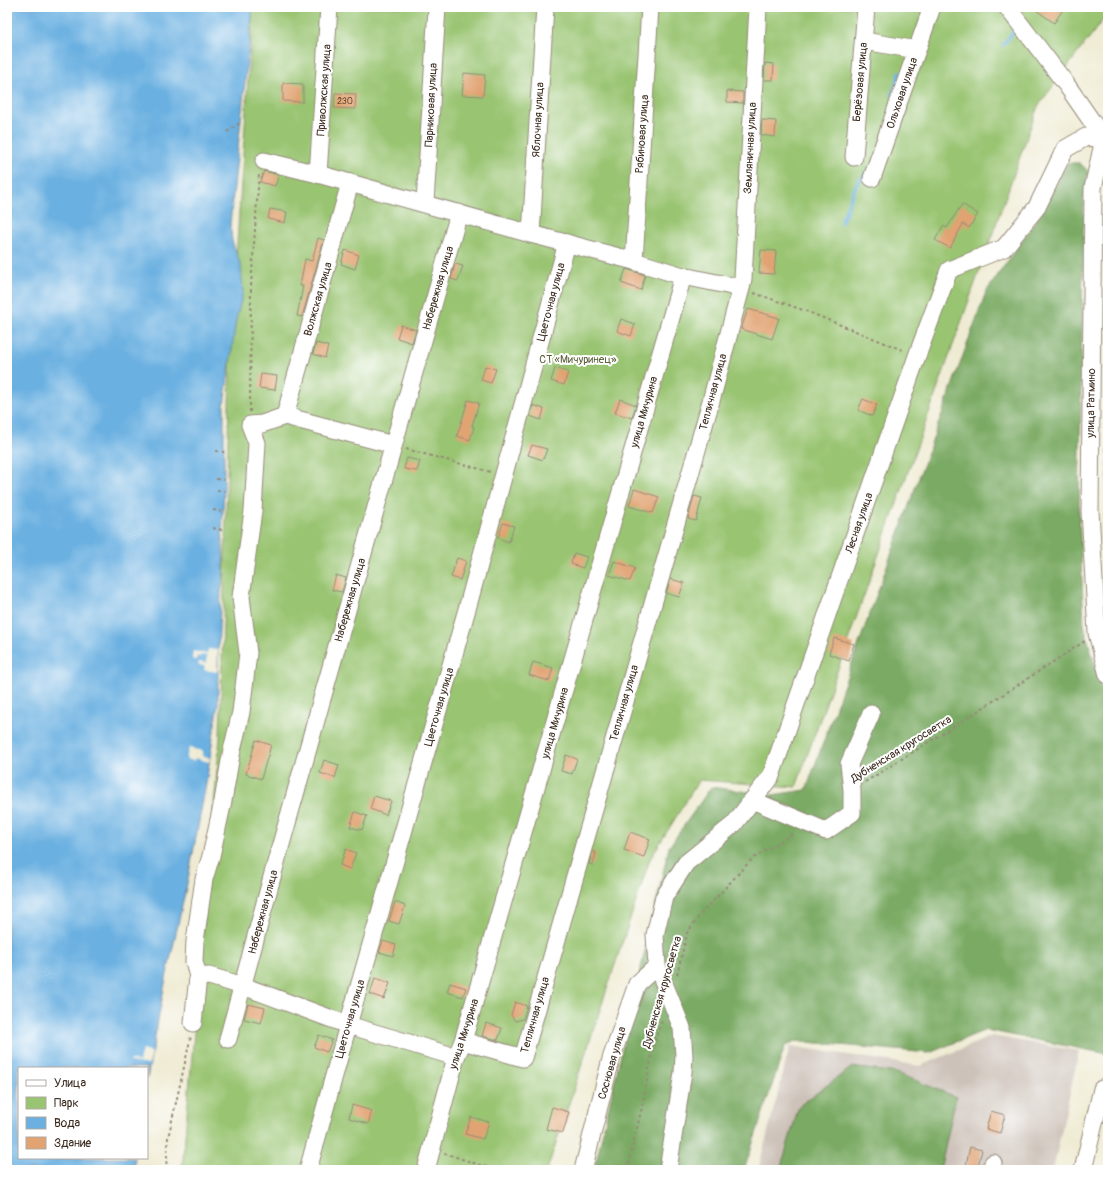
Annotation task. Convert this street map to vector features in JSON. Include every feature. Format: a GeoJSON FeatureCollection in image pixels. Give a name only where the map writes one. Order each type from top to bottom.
{"type":"FeatureCollection","features":[{"type":"Feature","properties":{"kind":"street","name":"Приволжская улица"},"geometry":{"type":"LineString","coordinates":[[318,174],[329,7]]}},
{"type":"Feature","properties":{"kind":"street","name":"Парниковая улица"},"geometry":{"type":"LineString","coordinates":[[425,203],[437,7]]}},
{"type":"Feature","properties":{"kind":"street","name":"Яблочная улица"},"geometry":{"type":"LineString","coordinates":[[531,234],[545,7]]}},
{"type":"Feature","properties":{"kind":"street","name":"Рябиновая улица"},"geometry":{"type":"LineString","coordinates":[[634,261],[650,7]]}},
{"type":"Feature","properties":{"kind":"street","name":"Земляничная улица"},"geometry":{"type":"LineString","coordinates":[[741,288],[758,7]]}},
{"type":"Feature","properties":{"kind":"street","name":"Берёзовая улица"},"geometry":{"type":"LineString","coordinates":[[854,157],[866,7]]}},
{"type":"Feature","properties":{"kind":"street","name":"Ольховая улица"},"geometry":{"type":"LineString","coordinates":[[872,178],[911,49],[932,7]]}},
{"type":"Feature","properties":{"kind":"street"},"geometry":{"type":"LineString","coordinates":[[1007,7],[1106,135]]}},
{"type":"Feature","properties":{"kind":"street"},"geometry":{"type":"LineString","coordinates":[[864,41],[911,49]]}},
{"type":"Feature","properties":{"kind":"street","name":"Лесная улица"},"geometry":{"type":"LineString","coordinates":[[668,1170],[683,1072],[684,1056],[682,1028],[657,966],[654,935],[664,897],[686,862],[734,824],[771,776],[917,356],[949,270],[1004,248],[1037,207],[1065,149],[1086,137],[1106,135]]}},
{"type":"Feature","properties":{"kind":"street","name":"улица Ратмино"},"geometry":{"type":"LineString","coordinates":[[1106,135],[1093,188],[1090,511],[1097,633],[1108,675]]}},
{"type":"Feature","properties":{"kind":"street"},"geometry":{"type":"LineString","coordinates":[[264,161],[425,203],[683,276],[741,288]]}},
{"type":"Feature","properties":{"kind":"street","name":"Волжская улица"},"geometry":{"type":"LineString","coordinates":[[286,416],[350,183]]}},
{"type":"Feature","properties":{"kind":"street","name":"Набережная улица"},"geometry":{"type":"LineString","coordinates":[[228,1038],[459,213]]}},
{"type":"Feature","properties":{"kind":"street","name":"Цветочная улица"},"geometry":{"type":"LineString","coordinates":[[308,1170],[469,602],[567,243]]}},
{"type":"Feature","properties":{"kind":"street","name":"улица Мичурина"},"geometry":{"type":"LineString","coordinates":[[426,1170],[456,1057],[463,1041],[683,276]]}},
{"type":"Feature","properties":{"kind":"street","name":"Тепличная улица"},"geometry":{"type":"LineString","coordinates":[[463,1041],[523,1058],[711,401],[741,288]]}},
{"type":"Feature","properties":{"kind":"street"},"geometry":{"type":"LineString","coordinates":[[194,1023],[198,977],[194,961],[195,941],[204,879],[211,856],[223,801],[230,755],[241,712],[248,653],[241,597],[253,511],[258,443],[250,425],[262,424],[286,416],[393,445]]}},
{"type":"Feature","properties":{"kind":"street"},"geometry":{"type":"LineString","coordinates":[[752,800],[826,831],[852,813],[852,790],[849,764],[871,714]]}},
{"type":"Feature","properties":{"kind":"street","name":"Сосновая улица"},"geometry":{"type":"LineString","coordinates":[[583,1170],[611,1059],[637,984],[657,966]]}},
{"type":"Feature","properties":{"kind":"street"},"geometry":{"type":"LineString","coordinates":[[198,977],[209,976],[243,986],[348,1025],[456,1057]]}},
{"type":"Feature","properties":{"kind":"street"},"geometry":{"type":"LineString","coordinates":[[1083,1170],[1102,1089],[1108,1087]]}},
{"type":"Feature","properties":{"kind":"path"},"geometry":{"type":"LineString","coordinates":[[227,132],[240,123]]}},
{"type":"Feature","properties":{"kind":"path"},"geometry":{"type":"LineString","coordinates":[[250,425],[252,286],[259,173],[264,161]]}},
{"type":"Feature","properties":{"kind":"path"},"geometry":{"type":"LineString","coordinates":[[741,288],[806,310],[917,356]]}},
{"type":"Feature","properties":{"kind":"path"},"geometry":{"type":"LineString","coordinates":[[393,445],[503,476]]}},
{"type":"Feature","properties":{"kind":"path"},"geometry":{"type":"LineString","coordinates":[[216,451],[224,452]]}},
{"type":"Feature","properties":{"kind":"path"},"geometry":{"type":"LineString","coordinates":[[216,479],[224,480]]}},
{"type":"Feature","properties":{"kind":"path"},"geometry":{"type":"LineString","coordinates":[[217,490],[224,492]]}},
{"type":"Feature","properties":{"kind":"path"},"geometry":{"type":"LineString","coordinates":[[213,510],[223,512]]}},
{"type":"Feature","properties":{"kind":"path"},"geometry":{"type":"LineString","coordinates":[[213,528],[222,530]]}},
{"type":"Feature","properties":{"kind":"path","name":"Дубненская кругосветка"},"geometry":{"type":"LineString","coordinates":[[852,790],[975,713],[1097,633]]}},
{"type":"Feature","properties":{"kind":"path","name":"Дубненская кругосветка"},"geometry":{"type":"LineString","coordinates":[[676,978],[687,933],[700,915],[752,859],[783,839],[811,824]]}},
{"type":"Feature","properties":{"kind":"path","name":"Дубненская кругосветка"},"geometry":{"type":"LineString","coordinates":[[627,1170],[642,1107],[654,1043],[670,999]]}},
{"type":"Feature","properties":{"kind":"path"},"geometry":{"type":"LineString","coordinates":[[166,1170],[168,1138],[194,1023]]}},
{"type":"Feature","properties":{"kind":"path"},"geometry":{"type":"LineString","coordinates":[[432,1149],[495,1170]]}},
{"type":"Feature","properties":{"kind":"shaded area"},"geometry":{"type":"Polygon","coordinates":[[[992,1036],[1079,1051],[1053,1170],[758,1170],[790,1046],[920,1066],[992,1036]]]}},
{"type":"Feature","properties":{"kind":"green space","name":"СТ «Мичуринец»"},"geometry":{"type":"Polygon","coordinates":[[[253,7],[1108,7],[1108,13],[1038,106],[796,787],[699,780],[650,859],[547,1170],[182,1170],[220,737],[231,332],[253,7]]]}},
{"type":"Feature","properties":{"kind":"green space"},"geometry":{"type":"Polygon","coordinates":[[[1068,163],[1080,163],[1088,171],[1084,196],[1079,512],[1084,626],[1108,713],[1108,1054],[986,1030],[929,1053],[795,1041],[785,1046],[744,1170],[594,1170],[669,847],[711,787],[772,795],[806,790],[986,292],[1042,212],[1068,163]]]}},
{"type":"Feature","properties":{"kind":"green space"},"geometry":{"type":"Polygon","coordinates":[[[1108,450],[1108,576],[1106,550],[1108,450]]]}},
{"type":"Feature","properties":{"kind":"green space"},"geometry":{"type":"Polygon","coordinates":[[[852,1067],[897,1073],[956,1097],[940,1170],[780,1170],[799,1106],[852,1067]]]}},
{"type":"Feature","properties":{"kind":"water"},"geometry":{"type":"Polygon","coordinates":[[[7,7],[253,7],[230,223],[232,241],[241,266],[243,292],[236,320],[224,405],[224,491],[222,530],[224,571],[221,592],[218,650],[218,704],[206,784],[148,1074],[148,1067],[18,1067],[18,1159],[135,1159],[133,1170],[7,1170],[7,7]]]}},
{"type":"Feature","properties":{"kind":"pier"},"geometry":{"type":"Polygon","coordinates":[[[208,649],[218,650],[217,672],[204,670],[205,666],[198,665],[199,662],[206,663],[207,656],[201,655],[200,657],[197,656],[196,660],[192,659],[193,651],[207,654],[208,649]]]}},
{"type":"Feature","properties":{"kind":"pier"},"geometry":{"type":"Polygon","coordinates":[[[189,748],[203,751],[202,756],[210,758],[209,762],[195,758],[194,761],[186,759],[189,748]]]}},
{"type":"Feature","properties":{"kind":"pier"},"geometry":{"type":"Polygon","coordinates":[[[142,1050],[152,1053],[149,1065],[130,1062],[130,1060],[139,1062],[142,1050]]]}},
{"type":"Feature","properties":{"kind":"building"},"geometry":{"type":"Polygon","coordinates":[[[1032,7],[1056,7],[1062,11],[1054,23],[1032,7]]]}},
{"type":"Feature","properties":{"kind":"building"},"geometry":{"type":"Polygon","coordinates":[[[765,63],[774,64],[773,80],[764,80],[765,63]]]}},
{"type":"Feature","properties":{"kind":"building"},"geometry":{"type":"Polygon","coordinates":[[[464,73],[485,75],[483,96],[462,95],[464,73]]]}},
{"type":"Feature","properties":{"kind":"building"},"geometry":{"type":"Polygon","coordinates":[[[283,83],[303,84],[303,102],[283,101],[283,83]]]}},
{"type":"Feature","properties":{"kind":"building"},"geometry":{"type":"Polygon","coordinates":[[[727,91],[743,92],[743,103],[727,102],[727,91]]]}},
{"type":"Feature","properties":{"kind":"building"},"geometry":{"type":"Polygon","coordinates":[[[335,93],[356,94],[355,109],[334,108],[335,93]]]}},
{"type":"Feature","properties":{"kind":"building"},"geometry":{"type":"Polygon","coordinates":[[[762,120],[776,121],[775,137],[761,135],[762,120]]]}},
{"type":"Feature","properties":{"kind":"building"},"geometry":{"type":"Polygon","coordinates":[[[264,171],[279,175],[275,186],[260,182],[264,171]]]}},
{"type":"Feature","properties":{"kind":"building"},"geometry":{"type":"Polygon","coordinates":[[[962,204],[978,214],[969,228],[963,224],[950,248],[935,240],[943,226],[947,228],[962,204]]]}},
{"type":"Feature","properties":{"kind":"building"},"geometry":{"type":"Polygon","coordinates":[[[270,209],[287,212],[285,223],[268,219],[270,209]]]}},
{"type":"Feature","properties":{"kind":"building"},"geometry":{"type":"Polygon","coordinates":[[[318,238],[324,240],[302,317],[297,316],[303,286],[300,286],[305,259],[312,261],[318,238]]]}},
{"type":"Feature","properties":{"kind":"building"},"geometry":{"type":"Polygon","coordinates":[[[345,250],[359,255],[355,269],[341,264],[345,250]]]}},
{"type":"Feature","properties":{"kind":"building"},"geometry":{"type":"Polygon","coordinates":[[[761,250],[776,251],[774,274],[759,273],[761,250]]]}},
{"type":"Feature","properties":{"kind":"building"},"geometry":{"type":"Polygon","coordinates":[[[455,264],[463,266],[458,281],[451,279],[455,264]]]}},
{"type":"Feature","properties":{"kind":"building"},"geometry":{"type":"Polygon","coordinates":[[[626,269],[645,275],[641,290],[621,283],[626,269]]]}},
{"type":"Feature","properties":{"kind":"building"},"geometry":{"type":"Polygon","coordinates":[[[748,309],[779,318],[772,339],[741,329],[748,309]]]}},
{"type":"Feature","properties":{"kind":"building"},"geometry":{"type":"Polygon","coordinates":[[[621,319],[635,324],[631,336],[617,331],[621,319]]]}},
{"type":"Feature","properties":{"kind":"building"},"geometry":{"type":"Polygon","coordinates":[[[401,325],[416,330],[412,343],[397,338],[401,325]]]}},
{"type":"Feature","properties":{"kind":"building"},"geometry":{"type":"Polygon","coordinates":[[[316,343],[328,346],[325,358],[313,354],[316,343]]]}},
{"type":"Feature","properties":{"kind":"building"},"geometry":{"type":"Polygon","coordinates":[[[485,366],[496,369],[491,383],[481,380],[485,366]]]}},
{"type":"Feature","properties":{"kind":"building"},"geometry":{"type":"Polygon","coordinates":[[[555,368],[568,372],[564,385],[551,381],[555,368]]]}},
{"type":"Feature","properties":{"kind":"building"},"geometry":{"type":"Polygon","coordinates":[[[261,374],[277,376],[275,390],[259,388],[261,374]]]}},
{"type":"Feature","properties":{"kind":"building"},"geometry":{"type":"Polygon","coordinates":[[[620,399],[636,405],[632,418],[615,413],[620,399]]]}},
{"type":"Feature","properties":{"kind":"building"},"geometry":{"type":"Polygon","coordinates":[[[863,399],[877,405],[872,416],[858,410],[863,399]]]}},
{"type":"Feature","properties":{"kind":"building"},"geometry":{"type":"Polygon","coordinates":[[[468,400],[479,403],[472,426],[474,427],[470,440],[457,436],[468,400]]]}},
{"type":"Feature","properties":{"kind":"building"},"geometry":{"type":"Polygon","coordinates":[[[533,405],[544,409],[541,420],[530,416],[533,405]]]}},
{"type":"Feature","properties":{"kind":"building"},"geometry":{"type":"Polygon","coordinates":[[[532,445],[547,449],[543,460],[528,455],[532,445]]]}},
{"type":"Feature","properties":{"kind":"building"},"geometry":{"type":"Polygon","coordinates":[[[407,458],[420,461],[417,471],[404,469],[407,458]]]}},
{"type":"Feature","properties":{"kind":"building"},"geometry":{"type":"Polygon","coordinates":[[[634,489],[659,497],[653,513],[629,506],[634,489]]]}},
{"type":"Feature","properties":{"kind":"building"},"geometry":{"type":"Polygon","coordinates":[[[694,496],[702,498],[696,521],[688,519],[694,496]]]}},
{"type":"Feature","properties":{"kind":"building"},"geometry":{"type":"Polygon","coordinates":[[[503,523],[514,526],[509,542],[498,538],[503,523]]]}},
{"type":"Feature","properties":{"kind":"building"},"geometry":{"type":"Polygon","coordinates":[[[574,553],[587,557],[583,568],[571,564],[574,553]]]}},
{"type":"Feature","properties":{"kind":"building"},"geometry":{"type":"Polygon","coordinates":[[[457,558],[466,561],[460,580],[451,577],[457,558]]]}},
{"type":"Feature","properties":{"kind":"building"},"geometry":{"type":"Polygon","coordinates":[[[614,561],[635,568],[630,581],[609,575],[614,561]]]}},
{"type":"Feature","properties":{"kind":"building"},"geometry":{"type":"Polygon","coordinates":[[[336,575],[346,578],[342,592],[332,590],[336,575]]]}},
{"type":"Feature","properties":{"kind":"building"},"geometry":{"type":"Polygon","coordinates":[[[671,579],[684,583],[679,597],[666,593],[671,579]]]}},
{"type":"Feature","properties":{"kind":"building"},"geometry":{"type":"Polygon","coordinates":[[[834,638],[854,644],[849,661],[829,654],[834,638]]]}},
{"type":"Feature","properties":{"kind":"building"},"geometry":{"type":"Polygon","coordinates":[[[533,662],[553,668],[549,681],[529,675],[533,662]]]}},
{"type":"Feature","properties":{"kind":"building"},"geometry":{"type":"Polygon","coordinates":[[[256,740],[271,745],[261,779],[246,774],[256,740]]]}},
{"type":"Feature","properties":{"kind":"building"},"geometry":{"type":"Polygon","coordinates":[[[566,755],[577,759],[572,774],[561,771],[566,755]]]}},
{"type":"Feature","properties":{"kind":"building"},"geometry":{"type":"Polygon","coordinates":[[[324,760],[339,765],[335,778],[320,773],[324,760]]]}},
{"type":"Feature","properties":{"kind":"building"},"geometry":{"type":"Polygon","coordinates":[[[374,796],[391,801],[386,815],[370,809],[374,796]]]}},
{"type":"Feature","properties":{"kind":"building"},"geometry":{"type":"Polygon","coordinates":[[[355,812],[367,816],[362,830],[350,827],[355,812]]]}},
{"type":"Feature","properties":{"kind":"building"},"geometry":{"type":"Polygon","coordinates":[[[630,832],[650,839],[644,857],[624,850],[630,832]]]}},
{"type":"Feature","properties":{"kind":"building"},"geometry":{"type":"Polygon","coordinates":[[[346,849],[356,853],[350,869],[340,865],[346,849]]]}},
{"type":"Feature","properties":{"kind":"building"},"geometry":{"type":"Polygon","coordinates":[[[592,852],[596,852],[593,865],[589,864],[592,852]]]}},
{"type":"Feature","properties":{"kind":"building"},"geometry":{"type":"Polygon","coordinates":[[[395,902],[405,906],[399,924],[389,921],[395,902]]]}},
{"type":"Feature","properties":{"kind":"building"},"geometry":{"type":"Polygon","coordinates":[[[383,941],[396,945],[393,956],[379,952],[383,941]]]}},
{"type":"Feature","properties":{"kind":"building"},"geometry":{"type":"Polygon","coordinates":[[[375,978],[390,983],[384,999],[370,994],[375,978]]]}},
{"type":"Feature","properties":{"kind":"building"},"geometry":{"type":"Polygon","coordinates":[[[450,983],[466,988],[463,997],[447,992],[450,983]]]}},
{"type":"Feature","properties":{"kind":"building"},"geometry":{"type":"Polygon","coordinates":[[[515,1002],[527,1006],[523,1019],[515,1021],[511,1015],[515,1002]]]}},
{"type":"Feature","properties":{"kind":"building"},"geometry":{"type":"Polygon","coordinates":[[[248,1004],[265,1008],[261,1023],[244,1019],[248,1004]]]}},
{"type":"Feature","properties":{"kind":"building"},"geometry":{"type":"Polygon","coordinates":[[[486,1023],[502,1028],[498,1040],[482,1036],[486,1023]]]}},
{"type":"Feature","properties":{"kind":"building"},"geometry":{"type":"Polygon","coordinates":[[[319,1035],[332,1040],[327,1052],[314,1047],[319,1035]]]}},
{"type":"Feature","properties":{"kind":"building"},"geometry":{"type":"Polygon","coordinates":[[[352,1105],[372,1111],[368,1124],[349,1118],[352,1105]]]}},
{"type":"Feature","properties":{"kind":"building"},"geometry":{"type":"Polygon","coordinates":[[[552,1107],[569,1112],[563,1133],[546,1129],[552,1107]]]}},
{"type":"Feature","properties":{"kind":"building"},"geometry":{"type":"Polygon","coordinates":[[[991,1111],[1005,1115],[1000,1133],[986,1129],[991,1111]]]}},
{"type":"Feature","properties":{"kind":"building"},"geometry":{"type":"Polygon","coordinates":[[[471,1117],[489,1122],[483,1139],[465,1134],[471,1117]]]}},
{"type":"Feature","properties":{"kind":"building"},"geometry":{"type":"Polygon","coordinates":[[[970,1147],[982,1150],[977,1170],[965,1170],[970,1147]]]}},
{"type":"Feature","properties":{"kind":"waterway"},"geometry":{"type":"LineString","coordinates":[[1003,45],[1016,28],[1014,26]]}},
{"type":"Feature","properties":{"kind":"waterway"},"geometry":{"type":"LineString","coordinates":[[892,95],[900,73]]}},
{"type":"Feature","properties":{"kind":"waterway"},"geometry":{"type":"LineString","coordinates":[[841,223],[856,185],[867,171]]}}]}
